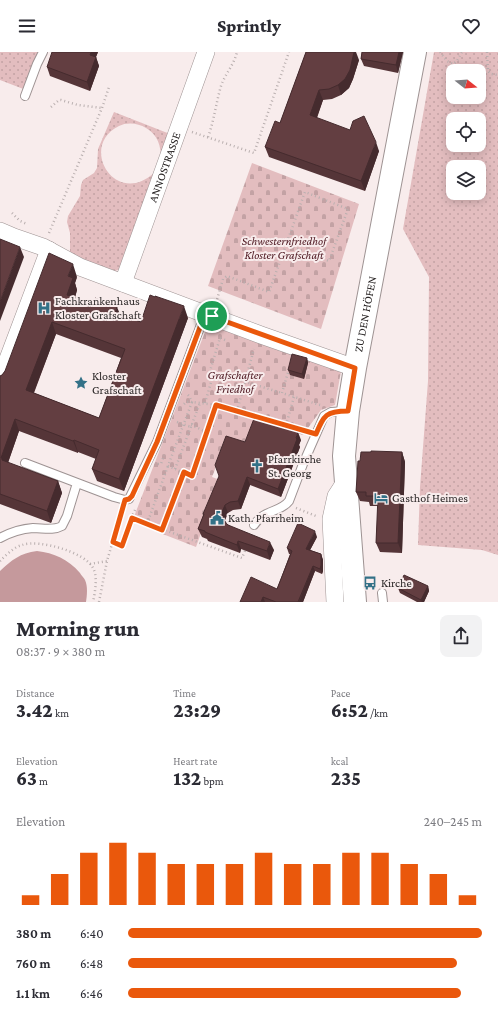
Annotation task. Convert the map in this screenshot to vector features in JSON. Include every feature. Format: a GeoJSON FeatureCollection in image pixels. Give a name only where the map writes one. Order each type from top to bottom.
{"type":"FeatureCollection","features":[{"type":"Feature","properties":{"kind":"street","name":"ANNOSTRASSE"},"geometry":{"type":"LineString","coordinates":[[123,283],[206,52]]}},
{"type":"Feature","properties":{"kind":"street","name":"ZU DEN HÖFEN"},"geometry":{"type":"LineString","coordinates":[[355,602],[345,482],[343,411],[355,368],[415,52]]}},
{"type":"Feature","properties":{"kind":"street"},"geometry":{"type":"LineString","coordinates":[[0,231],[46,248],[80,267],[355,368]]}},
{"type":"Feature","properties":{"kind":"street"},"geometry":{"type":"LineString","coordinates":[[0,380],[46,248]]}},
{"type":"Feature","properties":{"kind":"street"},"geometry":{"type":"LineString","coordinates":[[335,602],[331,519],[336,496],[345,482]]}},
{"type":"Feature","properties":{"kind":"lane"},"geometry":{"type":"LineString","coordinates":[[25,96],[43,52]]}},
{"type":"Feature","properties":{"kind":"lane"},"geometry":{"type":"LineString","coordinates":[[25,463],[114,497],[125,500],[129,499],[132,496],[157,442],[208,315]]}},
{"type":"Feature","properties":{"kind":"lane"},"geometry":{"type":"LineString","coordinates":[[254,525],[263,515],[287,504],[324,416],[331,412],[343,411]]}},
{"type":"Feature","properties":{"kind":"lane"},"geometry":{"type":"LineString","coordinates":[[0,538],[23,529],[55,528],[62,526],[67,516],[77,483]]}},
{"type":"Feature","properties":{"kind":"lane"},"geometry":{"type":"LineString","coordinates":[[382,593],[383,602]]}},
{"type":"Feature","properties":{"kind":"path"},"geometry":{"type":"LineString","coordinates":[[208,137],[221,88],[237,52]]}},
{"type":"Feature","properties":{"kind":"path"},"geometry":{"type":"LineString","coordinates":[[179,127],[254,153],[290,54],[289,52]]}},
{"type":"Feature","properties":{"kind":"path"},"geometry":{"type":"LineString","coordinates":[[440,52],[446,62],[453,64],[457,61],[462,52]]}},
{"type":"Feature","properties":{"kind":"path"},"geometry":{"type":"LineString","coordinates":[[487,52],[488,71],[491,74],[498,75]]}},
{"type":"Feature","properties":{"kind":"path"},"geometry":{"type":"LineString","coordinates":[[46,248],[110,88]]}},
{"type":"Feature","properties":{"kind":"path"},"geometry":{"type":"LineString","coordinates":[[51,107],[61,100],[78,105],[102,108]]}},
{"type":"Feature","properties":{"kind":"path"},"geometry":{"type":"LineString","coordinates":[[208,315],[223,279],[227,276],[269,292],[304,192],[348,209],[329,261],[286,244]]}},
{"type":"Feature","properties":{"kind":"path"},"geometry":{"type":"LineString","coordinates":[[226,340],[220,338],[210,371],[343,411]]}},
{"type":"Feature","properties":{"kind":"path"},"geometry":{"type":"LineString","coordinates":[[237,411],[254,349],[247,346]]}},
{"type":"Feature","properties":{"kind":"path"},"geometry":{"type":"LineString","coordinates":[[282,393],[289,368]]}},
{"type":"Feature","properties":{"kind":"path"},"geometry":{"type":"LineString","coordinates":[[205,403],[214,372]]}},
{"type":"Feature","properties":{"kind":"path"},"geometry":{"type":"LineString","coordinates":[[286,425],[294,397]]}},
{"type":"Feature","properties":{"kind":"path"},"geometry":{"type":"LineString","coordinates":[[147,524],[192,402],[216,405],[316,434]]}},
{"type":"Feature","properties":{"kind":"path"},"geometry":{"type":"LineString","coordinates":[[175,469],[200,403]]}},
{"type":"Feature","properties":{"kind":"path"},"geometry":{"type":"LineString","coordinates":[[168,466],[192,476],[216,405]]}},
{"type":"Feature","properties":{"kind":"path"},"geometry":{"type":"LineString","coordinates":[[177,422],[207,432]]}},
{"type":"Feature","properties":{"kind":"path"},"geometry":{"type":"LineString","coordinates":[[162,530],[184,472]]}},
{"type":"Feature","properties":{"kind":"path"},"geometry":{"type":"LineString","coordinates":[[99,602],[107,561],[125,500]]}},
{"type":"Feature","properties":{"kind":"path"},"geometry":{"type":"LineString","coordinates":[[287,504],[314,515]]}},
{"type":"Feature","properties":{"kind":"path"},"geometry":{"type":"LineString","coordinates":[[113,542],[122,546],[132,518],[242,558],[254,525]]}},
{"type":"Feature","properties":{"kind":"path"},"geometry":{"type":"LineString","coordinates":[[0,561],[16,547],[30,543],[51,545],[62,548],[90,564],[95,572],[96,581],[93,602]]}},
{"type":"Feature","properties":{"kind":"path"},"geometry":{"type":"LineString","coordinates":[[90,564],[107,561]]}},
{"type":"Feature","properties":{"kind":"green space"},"geometry":{"type":"Polygon","coordinates":[[[0,52],[40,52],[26,90],[0,80],[0,52]]]}},
{"type":"Feature","properties":{"kind":"green space"},"geometry":{"type":"Polygon","coordinates":[[[434,52],[498,52],[498,555],[482,550],[418,545],[420,487],[428,381],[429,277],[403,229],[434,52]]]}},
{"type":"Feature","properties":{"kind":"green space"},"geometry":{"type":"Polygon","coordinates":[[[114,112],[170,134],[161,159],[156,137],[143,126],[136,124],[125,124],[119,126],[107,135],[102,147],[102,159],[106,170],[115,179],[126,183],[140,182],[154,173],[120,269],[113,272],[67,256],[70,251],[70,233],[67,222],[68,216],[80,196],[83,180],[94,173],[97,168],[98,149],[114,112]]]}},
{"type":"Feature","properties":{"kind":"green space","name":"Schwesternfriedhof Kloster Grafschaft"},"geometry":{"type":"Polygon","coordinates":[[[252,163],[359,204],[321,329],[208,286],[252,163]]]}},
{"type":"Feature","properties":{"kind":"green space","name":"Grafschafter Friedhof"},"geometry":{"type":"Polygon","coordinates":[[[208,324],[341,371],[335,405],[321,410],[303,435],[260,421],[248,450],[226,442],[212,477],[220,480],[196,547],[132,522],[208,324]]]}},
{"type":"Feature","properties":{"kind":"shaded area"},"geometry":{"type":"Polygon","coordinates":[[[37,551],[49,553],[66,560],[80,573],[86,582],[86,602],[0,602],[0,571],[8,564],[26,553],[37,551]]]}},
{"type":"Feature","properties":{"kind":"building"},"geometry":{"type":"Polygon","coordinates":[[[52,52],[91,52],[90,55],[96,57],[87,82],[47,67],[52,52]]]}},
{"type":"Feature","properties":{"kind":"building"},"geometry":{"type":"Polygon","coordinates":[[[306,52],[354,52],[350,70],[345,79],[338,85],[329,89],[319,90],[310,115],[350,130],[353,121],[364,116],[376,142],[361,181],[265,147],[275,121],[280,123],[306,52]]]}},
{"type":"Feature","properties":{"kind":"building"},"geometry":{"type":"Polygon","coordinates":[[[362,52],[399,52],[396,65],[361,59],[362,52]]]}},
{"type":"Feature","properties":{"kind":"building"},"geometry":{"type":"Polygon","coordinates":[[[0,239],[20,247],[0,302],[0,239]]]}},
{"type":"Feature","properties":{"kind":"building"},"geometry":{"type":"Polygon","coordinates":[[[49,253],[73,264],[68,276],[73,278],[67,295],[93,304],[95,298],[117,307],[115,313],[141,322],[150,295],[184,306],[119,479],[92,469],[99,450],[15,419],[1,458],[2,460],[58,481],[47,511],[0,494],[0,376],[5,371],[49,253]],[[52,322],[26,390],[99,418],[125,349],[52,322]]]}},
{"type":"Feature","properties":{"kind":"building"},"geometry":{"type":"Polygon","coordinates":[[[292,354],[307,358],[302,374],[288,370],[292,354]]]}},
{"type":"Feature","properties":{"kind":"building"},"geometry":{"type":"Polygon","coordinates":[[[255,416],[298,432],[297,439],[278,489],[247,477],[238,501],[230,502],[225,505],[222,512],[223,519],[228,525],[270,542],[267,551],[238,541],[237,545],[198,529],[219,476],[215,465],[226,436],[245,442],[255,416]]]}},
{"type":"Feature","properties":{"kind":"building","name":"Gasthof Heimes"},"geometry":{"type":"Polygon","coordinates":[[[361,452],[402,452],[398,543],[376,543],[378,496],[366,496],[366,492],[356,492],[358,461],[360,461],[361,452]]]}},
{"type":"Feature","properties":{"kind":"building"},"geometry":{"type":"Polygon","coordinates":[[[298,523],[315,531],[306,549],[321,554],[321,565],[320,569],[313,566],[298,602],[276,602],[263,597],[261,602],[240,602],[251,577],[277,589],[292,551],[287,548],[298,523]]]}},
{"type":"Feature","properties":{"kind":"building"},"geometry":{"type":"Polygon","coordinates":[[[404,575],[428,586],[421,600],[398,588],[404,575]]]}},
{"type":"Feature","properties":{"kind":"place","name":"Fachkrankenhaus Kloster Grafschaft"},"geometry":{"type":"Point","coordinates":[44,308]}},
{"type":"Feature","properties":{"kind":"place","name":"Kloster Grafschaft"},"geometry":{"type":"Point","coordinates":[81,383]}},
{"type":"Feature","properties":{"kind":"place","name":"Pfarrkirche St. Georg"},"geometry":{"type":"Point","coordinates":[257,466]}},
{"type":"Feature","properties":{"kind":"place","name":"Gasthof Heimes"},"geometry":{"type":"Point","coordinates":[381,498]}},
{"type":"Feature","properties":{"kind":"place","name":"Kath. Pfarrheim"},"geometry":{"type":"Point","coordinates":[217,518]}},
{"type":"Feature","properties":{"kind":"place","name":"Kirche"},"geometry":{"type":"Point","coordinates":[370,583]}},
{"type":"Feature","properties":{"kind":"route"},"geometry":{"type":"LineString","coordinates":[[205,314],[212,316],[355,368],[348,411],[331,412],[324,416],[316,434],[216,405],[192,476],[184,472],[162,530],[132,518],[122,546],[113,542],[125,500],[132,496],[157,442],[205,314]]}}]}
